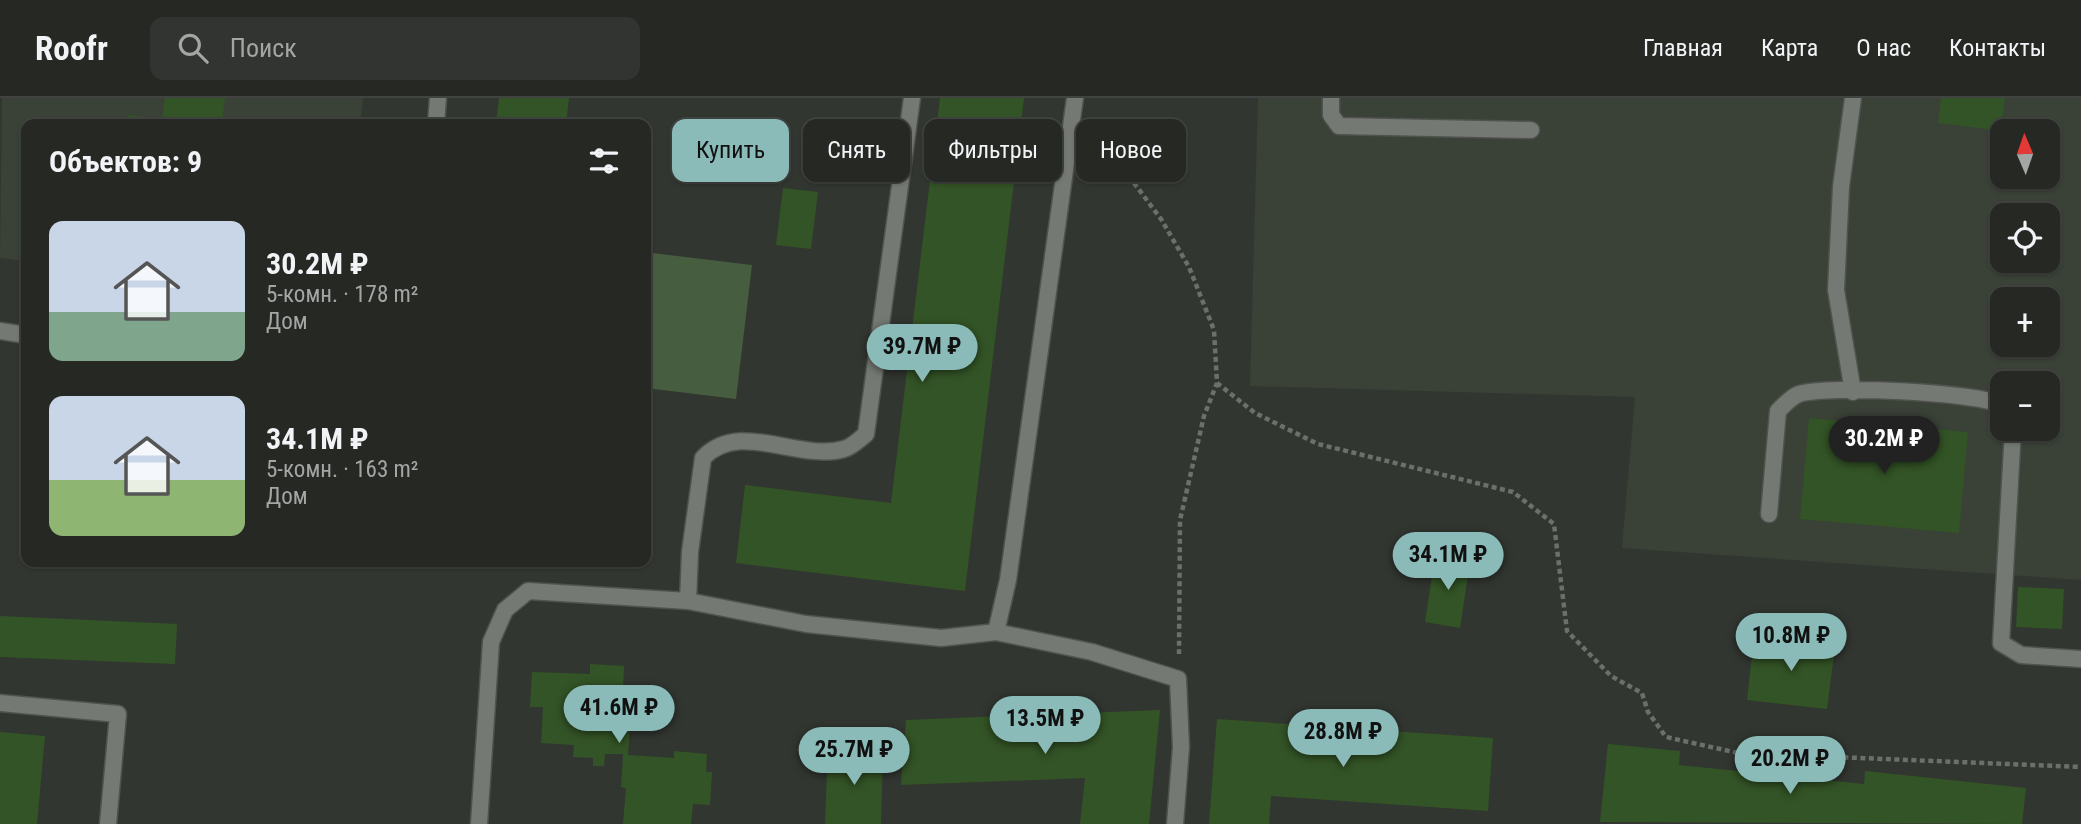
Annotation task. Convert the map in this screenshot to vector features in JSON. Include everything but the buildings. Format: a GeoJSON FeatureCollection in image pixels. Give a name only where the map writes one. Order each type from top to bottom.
{"type":"FeatureCollection","features":[{"type":"Feature","properties":{"kind":"lane"},"geometry":{"type":"LineString","coordinates":[[436,119],[438,98]]}},
{"type":"Feature","properties":{"kind":"lane"},"geometry":{"type":"LineString","coordinates":[[688,601],[690,552],[703,458],[712,448],[735,440],[820,452],[846,449],[866,434],[912,98]]}},
{"type":"Feature","properties":{"kind":"lane"},"geometry":{"type":"LineString","coordinates":[[996,632],[1008,580],[1074,98]]}},
{"type":"Feature","properties":{"kind":"lane"},"geometry":{"type":"LineString","coordinates":[[1331,98],[1331,115],[1339,126],[1531,130]]}},
{"type":"Feature","properties":{"kind":"lane"},"geometry":{"type":"LineString","coordinates":[[1853,98],[1841,187],[1836,290],[1853,392]]}},
{"type":"Feature","properties":{"kind":"lane"},"geometry":{"type":"LineString","coordinates":[[0,331],[21,334]]}},
{"type":"Feature","properties":{"kind":"lane"},"geometry":{"type":"LineString","coordinates":[[1769,514],[1778,411],[1796,395],[1821,391],[1940,394],[1990,403]]}},
{"type":"Feature","properties":{"kind":"lane"},"geometry":{"type":"LineString","coordinates":[[2012,441],[2001,643],[2021,655],[2081,659]]}},
{"type":"Feature","properties":{"kind":"lane"},"geometry":{"type":"LineString","coordinates":[[480,824],[491,642],[505,610],[528,592],[688,601],[806,624],[941,638],[996,632],[1092,652],[1178,680],[1181,747],[1175,824]]}},
{"type":"Feature","properties":{"kind":"lane"},"geometry":{"type":"LineString","coordinates":[[0,703],[118,714],[108,824]]}},
{"type":"Feature","properties":{"kind":"path"},"geometry":{"type":"LineString","coordinates":[[1133,182],[1161,219],[1189,267],[1214,330],[1217,383],[1204,416],[1180,520],[1178,680]]}},
{"type":"Feature","properties":{"kind":"path"},"geometry":{"type":"LineString","coordinates":[[1217,383],[1255,413],[1318,444],[1513,492],[1534,508],[1554,524],[1567,631],[1611,676],[1642,693],[1648,712],[1666,737],[1738,753],[2081,767]]}},
{"type":"Feature","properties":{"kind":"shaded area"},"geometry":{"type":"Polygon","coordinates":[[[2,98],[363,98],[361,119],[21,119],[21,260],[0,258],[2,98]]]}},
{"type":"Feature","properties":{"kind":"shaded area"},"geometry":{"type":"Polygon","coordinates":[[[1258,98],[2081,98],[2081,580],[1622,548],[1635,397],[1250,386],[1258,98]]]}},
{"type":"Feature","properties":{"kind":"green space"},"geometry":{"type":"Polygon","coordinates":[[[652,253],[752,265],[736,399],[651,389],[652,253]]]}}]}
